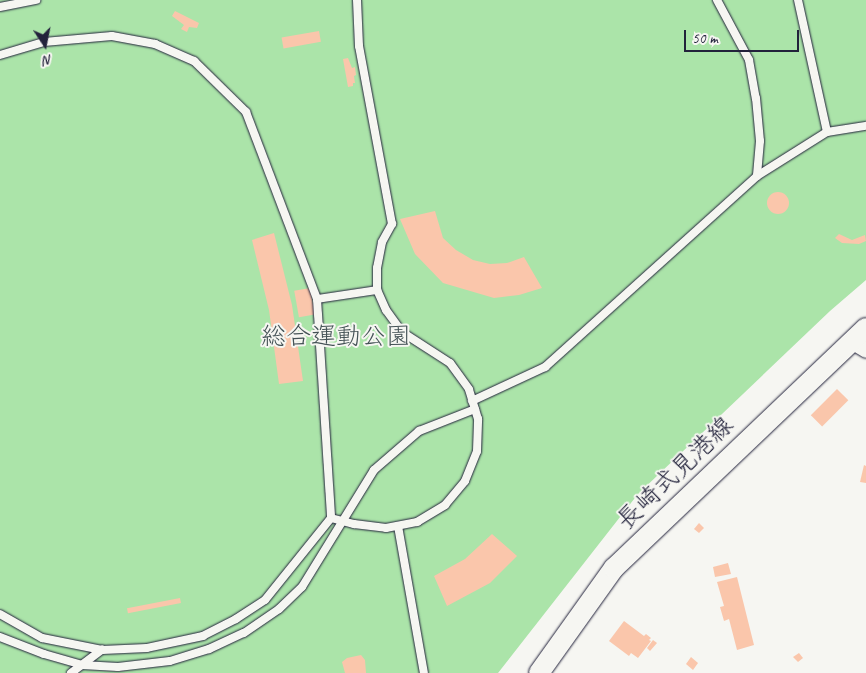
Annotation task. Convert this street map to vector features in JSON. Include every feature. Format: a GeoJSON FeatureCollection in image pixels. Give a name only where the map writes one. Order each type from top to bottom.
{"type":"FeatureCollection","features":[{"type":"Feature","properties":{"kind":"main road","name":"長崎式見港線"},"geometry":{"type":"LineString","coordinates":[[539,673],[614,568],[858,346],[866,328]]}},
{"type":"Feature","properties":{"kind":"lane"},"geometry":{"type":"LineString","coordinates":[[0,7],[36,0]]}},
{"type":"Feature","properties":{"kind":"lane"},"geometry":{"type":"LineString","coordinates":[[331,518],[386,528],[417,522],[445,505],[466,481],[477,451],[478,420],[469,389],[450,363],[402,332],[386,310],[377,290],[377,268],[382,242],[392,224],[359,46],[357,0]]}},
{"type":"Feature","properties":{"kind":"lane"},"geometry":{"type":"LineString","coordinates":[[717,0],[749,60],[756,98],[760,141],[757,176]]}},
{"type":"Feature","properties":{"kind":"lane"},"geometry":{"type":"LineString","coordinates":[[798,0],[827,132]]}},
{"type":"Feature","properties":{"kind":"lane"},"geometry":{"type":"LineString","coordinates":[[0,55],[44,42],[112,36],[155,44],[194,61],[246,112],[317,298],[331,518],[265,600],[236,619],[203,636],[147,648],[102,650],[42,638],[0,614]]}},
{"type":"Feature","properties":{"kind":"lane"},"geometry":{"type":"LineString","coordinates":[[472,400],[544,367],[757,176],[827,132],[866,126]]}},
{"type":"Feature","properties":{"kind":"lane"},"geometry":{"type":"LineString","coordinates":[[317,298],[377,290]]}},
{"type":"Feature","properties":{"kind":"lane"},"geometry":{"type":"LineString","coordinates":[[0,637],[44,654],[82,665],[118,667],[170,661],[209,649],[244,633],[280,609],[302,587],[374,470],[419,431],[475,409]]}},
{"type":"Feature","properties":{"kind":"lane"},"geometry":{"type":"LineString","coordinates":[[398,526],[424,673]]}},
{"type":"Feature","properties":{"kind":"lane"},"geometry":{"type":"LineString","coordinates":[[70,673],[102,650]]}},
{"type":"Feature","properties":{"kind":"green space","name":"総合運動公園"},"geometry":{"type":"Polygon","coordinates":[[[0,0],[866,0],[866,280],[830,311],[638,494],[498,673],[0,673],[0,0]]]}},
{"type":"Feature","properties":{"kind":"building"},"geometry":{"type":"Polygon","coordinates":[[[175,11],[199,23],[197,28],[189,27],[187,32],[181,29],[184,25],[172,16],[175,11]]]}},
{"type":"Feature","properties":{"kind":"building"},"geometry":{"type":"Polygon","coordinates":[[[319,31],[321,42],[283,48],[282,38],[319,31]]]}},
{"type":"Feature","properties":{"kind":"building"},"geometry":{"type":"Polygon","coordinates":[[[348,58],[352,68],[355,67],[356,75],[354,76],[355,83],[353,83],[353,86],[348,87],[343,59],[348,58]]]}},
{"type":"Feature","properties":{"kind":"building"},"geometry":{"type":"Polygon","coordinates":[[[778,192],[786,195],[789,203],[786,211],[778,214],[770,211],[767,203],[770,195],[778,192]]]}},
{"type":"Feature","properties":{"kind":"building"},"geometry":{"type":"Polygon","coordinates":[[[435,211],[443,238],[456,250],[473,260],[490,264],[507,263],[524,257],[542,288],[519,295],[494,298],[443,283],[415,254],[400,219],[435,211]]]}},
{"type":"Feature","properties":{"kind":"building"},"geometry":{"type":"Polygon","coordinates":[[[274,233],[292,305],[303,381],[279,384],[269,310],[252,240],[274,233]]]}},
{"type":"Feature","properties":{"kind":"building"},"geometry":{"type":"Polygon","coordinates":[[[839,234],[852,240],[865,235],[866,241],[859,244],[842,243],[835,238],[839,234]]]}},
{"type":"Feature","properties":{"kind":"building"},"geometry":{"type":"Polygon","coordinates":[[[310,288],[315,315],[299,317],[294,291],[310,288]]]}},
{"type":"Feature","properties":{"kind":"building"},"geometry":{"type":"Polygon","coordinates":[[[837,389],[848,400],[822,426],[811,415],[837,389]]]}},
{"type":"Feature","properties":{"kind":"building"},"geometry":{"type":"Polygon","coordinates":[[[864,465],[866,466],[866,483],[860,482],[864,465]]]}},
{"type":"Feature","properties":{"kind":"building"},"geometry":{"type":"Polygon","coordinates":[[[699,523],[704,528],[699,533],[694,529],[699,523]]]}},
{"type":"Feature","properties":{"kind":"building"},"geometry":{"type":"Polygon","coordinates":[[[492,534],[517,556],[490,583],[447,606],[434,576],[465,559],[492,534]]]}},
{"type":"Feature","properties":{"kind":"building"},"geometry":{"type":"Polygon","coordinates":[[[728,563],[731,574],[715,577],[713,567],[728,563]]]}},
{"type":"Feature","properties":{"kind":"building"},"geometry":{"type":"Polygon","coordinates":[[[737,577],[754,645],[737,650],[729,619],[724,621],[720,607],[724,606],[717,582],[737,577]]]}},
{"type":"Feature","properties":{"kind":"building"},"geometry":{"type":"Polygon","coordinates":[[[180,598],[181,603],[128,613],[127,608],[180,598]]]}},
{"type":"Feature","properties":{"kind":"building"},"geometry":{"type":"Polygon","coordinates":[[[624,621],[644,636],[646,634],[651,638],[649,640],[651,641],[638,658],[631,653],[629,656],[609,641],[624,621]]]}},
{"type":"Feature","properties":{"kind":"building"},"geometry":{"type":"Polygon","coordinates":[[[653,640],[657,643],[650,651],[647,648],[653,640]]]}},
{"type":"Feature","properties":{"kind":"building"},"geometry":{"type":"Polygon","coordinates":[[[799,653],[803,658],[798,662],[793,657],[799,653]]]}},
{"type":"Feature","properties":{"kind":"building"},"geometry":{"type":"Polygon","coordinates":[[[361,655],[365,660],[366,673],[345,673],[342,662],[347,658],[361,655]]]}},
{"type":"Feature","properties":{"kind":"building"},"geometry":{"type":"Polygon","coordinates":[[[691,657],[698,663],[693,670],[686,664],[691,657]]]}}]}
